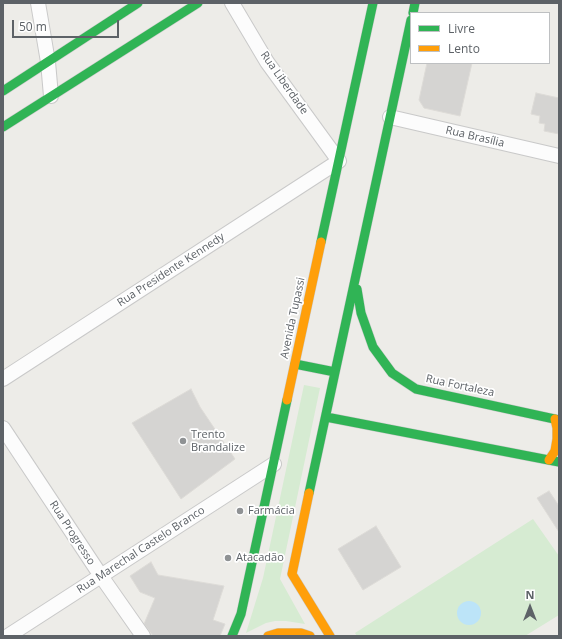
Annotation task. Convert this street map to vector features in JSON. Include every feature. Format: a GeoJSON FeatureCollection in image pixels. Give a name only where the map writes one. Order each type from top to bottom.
{"type":"FeatureCollection","features":[{"type":"Feature","properties":{"kind":"main road"},"geometry":{"type":"LineString","coordinates":[[3,91],[138,3]]}},
{"type":"Feature","properties":{"kind":"main road"},"geometry":{"type":"LineString","coordinates":[[3,127],[198,3]]}},
{"type":"Feature","properties":{"kind":"main road","name":"Avenida Tupassi"},"geometry":{"type":"LineString","coordinates":[[232,636],[242,614],[373,3]]}},
{"type":"Feature","properties":{"kind":"main road"},"geometry":{"type":"LineString","coordinates":[[330,636],[292,574],[410,25]]}},
{"type":"Feature","properties":{"kind":"main road","name":"Rua Fortaleza"},"geometry":{"type":"LineString","coordinates":[[356,277],[361,313],[372,347],[392,373],[416,389],[557,420]]}},
{"type":"Feature","properties":{"kind":"main road"},"geometry":{"type":"LineString","coordinates":[[295,364],[335,372]]}},
{"type":"Feature","properties":{"kind":"main road"},"geometry":{"type":"LineString","coordinates":[[326,417],[559,462]]}},
{"type":"Feature","properties":{"kind":"main road"},"geometry":{"type":"LineString","coordinates":[[549,460],[555,451],[558,439],[557,420]]}},
{"type":"Feature","properties":{"kind":"main road"},"geometry":{"type":"LineString","coordinates":[[268,636],[278,633],[301,632],[310,636]]}},
{"type":"Feature","properties":{"kind":"street"},"geometry":{"type":"LineString","coordinates":[[38,3],[48,62],[51,96]]}},
{"type":"Feature","properties":{"kind":"street","name":"Rua Liberdade"},"geometry":{"type":"LineString","coordinates":[[232,3],[267,62],[339,161]]}},
{"type":"Feature","properties":{"kind":"street","name":"Rua Brasília"},"geometry":{"type":"LineString","coordinates":[[390,117],[559,156]]}},
{"type":"Feature","properties":{"kind":"street","name":"Rua Presidente Kennedy"},"geometry":{"type":"LineString","coordinates":[[3,379],[339,161]]}},
{"type":"Feature","properties":{"kind":"street","name":"Rua Progresso"},"geometry":{"type":"LineString","coordinates":[[3,428],[101,576],[144,636]]}},
{"type":"Feature","properties":{"kind":"street","name":"Rua Marechal Castelo Branco"},"geometry":{"type":"LineString","coordinates":[[8,636],[274,464]]}},
{"type":"Feature","properties":{"kind":"green space"},"geometry":{"type":"Polygon","coordinates":[[[304,385],[320,388],[280,579],[305,624],[275,621],[266,623],[246,633],[263,578],[304,385]]]}},
{"type":"Feature","properties":{"kind":"green space"},"geometry":{"type":"Polygon","coordinates":[[[533,519],[559,556],[559,615],[525,636],[357,636],[355,633],[533,519]]]}},
{"type":"Feature","properties":{"kind":"water"},"geometry":{"type":"Polygon","coordinates":[[[464,601],[474,601],[481,608],[481,618],[474,625],[464,625],[457,618],[457,608],[464,601]]]}},
{"type":"Feature","properties":{"kind":"building"},"geometry":{"type":"Polygon","coordinates":[[[427,64],[472,64],[460,116],[424,108],[419,100],[427,64]]]}},
{"type":"Feature","properties":{"kind":"building"},"geometry":{"type":"Polygon","coordinates":[[[536,93],[559,98],[559,134],[544,131],[545,124],[539,123],[540,116],[531,114],[536,93]]]}},
{"type":"Feature","properties":{"kind":"building","name":"Trento Brandalize"},"geometry":{"type":"Polygon","coordinates":[[[191,389],[200,407],[235,459],[181,499],[132,423],[191,389]]]}},
{"type":"Feature","properties":{"kind":"building"},"geometry":{"type":"Polygon","coordinates":[[[549,491],[559,506],[559,532],[537,498],[549,491]]]}},
{"type":"Feature","properties":{"kind":"building"},"geometry":{"type":"Polygon","coordinates":[[[376,526],[401,567],[363,590],[338,549],[376,526]]]}},
{"type":"Feature","properties":{"kind":"building"},"geometry":{"type":"Polygon","coordinates":[[[151,562],[158,575],[224,586],[213,620],[225,624],[220,636],[153,636],[144,624],[155,598],[140,592],[130,576],[151,562]]]}},
{"type":"Feature","properties":{"kind":"traffic: fast"},"geometry":{"type":"LineString","coordinates":[[3,91],[138,3]]}},
{"type":"Feature","properties":{"kind":"traffic: fast"},"geometry":{"type":"LineString","coordinates":[[3,127],[198,3]]}},
{"type":"Feature","properties":{"kind":"traffic: fast"},"geometry":{"type":"LineString","coordinates":[[321,242],[373,3]]}},
{"type":"Feature","properties":{"kind":"traffic: fast"},"geometry":{"type":"LineString","coordinates":[[413,12],[415,3]]}},
{"type":"Feature","properties":{"kind":"traffic: fast"},"geometry":{"type":"LineString","coordinates":[[309,493],[410,25]]}},
{"type":"Feature","properties":{"kind":"traffic: fast"},"geometry":{"type":"LineString","coordinates":[[357,289],[361,313],[373,347],[392,373],[416,389],[559,420]]}},
{"type":"Feature","properties":{"kind":"traffic: fast"},"geometry":{"type":"LineString","coordinates":[[295,364],[335,372]]}},
{"type":"Feature","properties":{"kind":"traffic: fast"},"geometry":{"type":"LineString","coordinates":[[232,636],[241,614],[287,400]]}},
{"type":"Feature","properties":{"kind":"traffic: fast"},"geometry":{"type":"LineString","coordinates":[[326,417],[559,462]]}},
{"type":"Feature","properties":{"kind":"traffic: slow"},"geometry":{"type":"LineString","coordinates":[[287,400],[321,242]]}},
{"type":"Feature","properties":{"kind":"traffic: slow"},"geometry":{"type":"LineString","coordinates":[[549,460],[555,451],[557,439],[555,419]]}},
{"type":"Feature","properties":{"kind":"traffic: slow"},"geometry":{"type":"LineString","coordinates":[[309,493],[292,574],[330,636]]}},
{"type":"Feature","properties":{"kind":"traffic: slow"},"geometry":{"type":"LineString","coordinates":[[268,636],[278,633],[301,633],[310,636]]}},
{"type":"Feature","properties":{"kind":"place","name":"Trento Brandalize"},"geometry":{"type":"Point","coordinates":[183,441]}},
{"type":"Feature","properties":{"kind":"place","name":"Farmácia"},"geometry":{"type":"Point","coordinates":[240,511]}},
{"type":"Feature","properties":{"kind":"place","name":"Atacadão"},"geometry":{"type":"Point","coordinates":[228,558]}}]}
